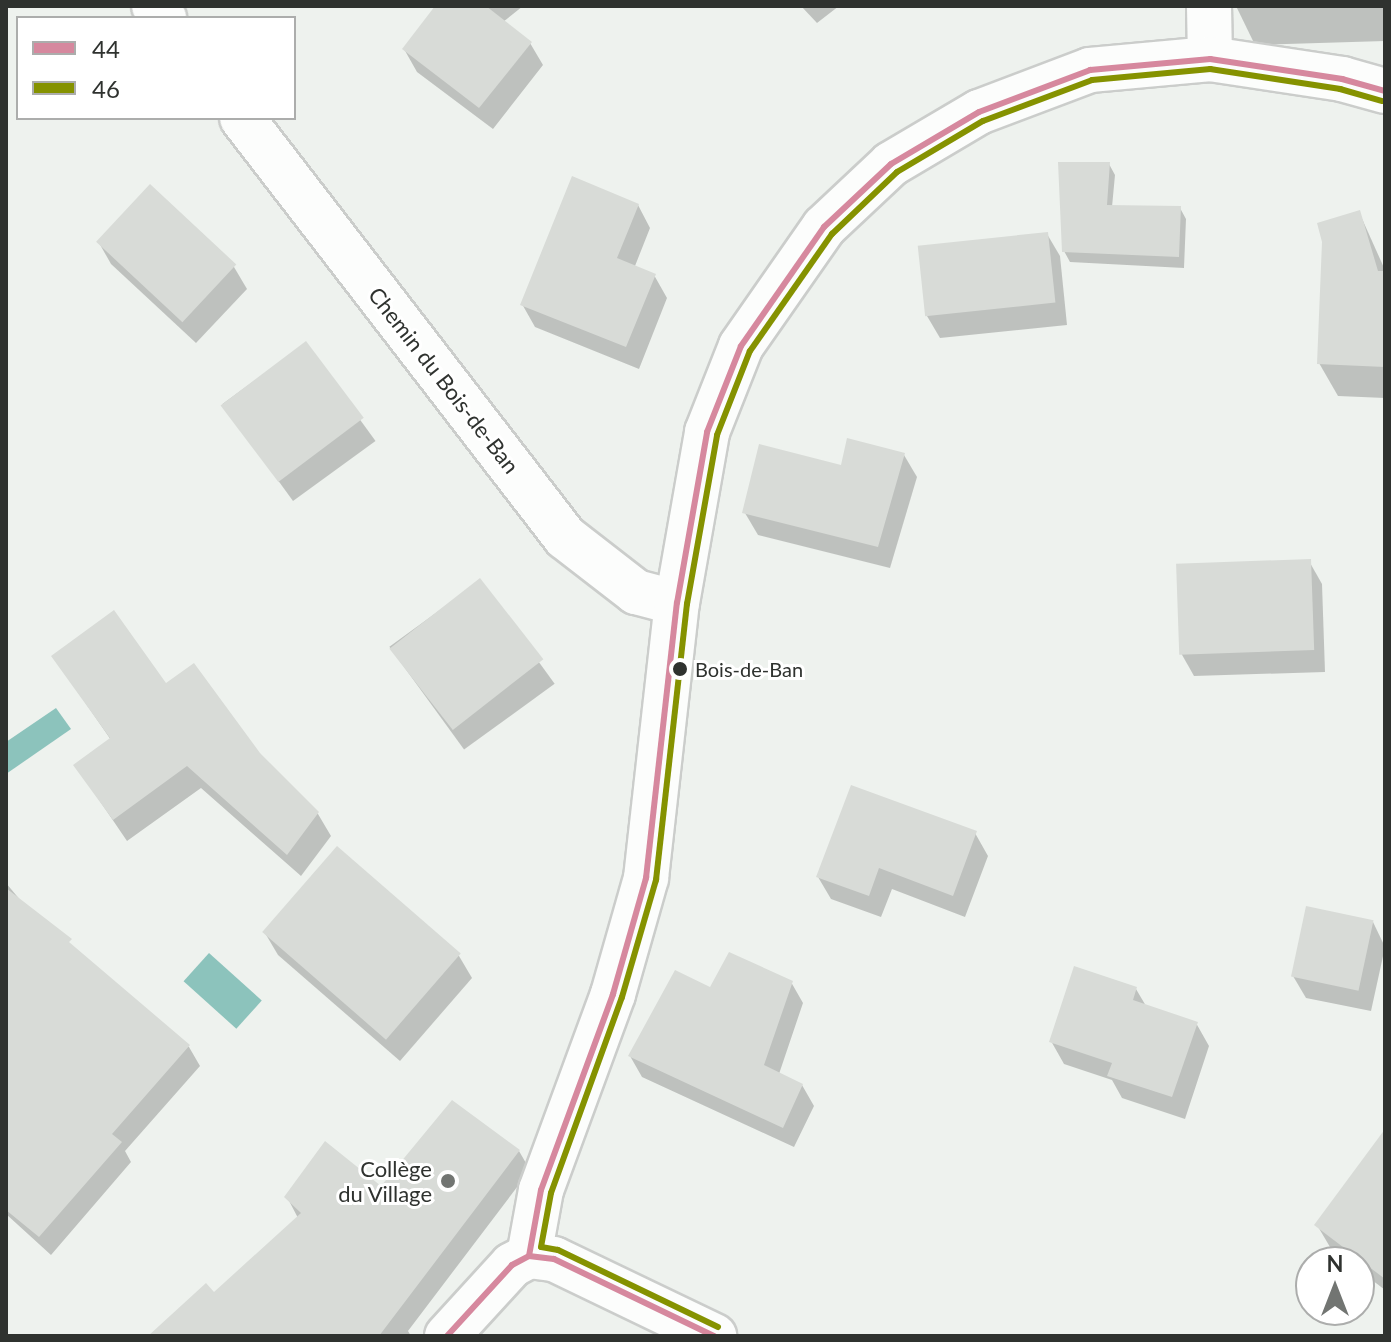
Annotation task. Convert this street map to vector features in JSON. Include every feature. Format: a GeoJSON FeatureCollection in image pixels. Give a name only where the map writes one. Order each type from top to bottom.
{"type":"FeatureCollection","features":[{"type":"Feature","properties":{"kind":"street"},"geometry":{"type":"LineString","coordinates":[[1209,6],[1210,59]]}},
{"type":"Feature","properties":{"kind":"street"},"geometry":{"type":"LineString","coordinates":[[529,1256],[541,1190],[613,994],[646,878],[677,603],[707,432],[735,361],[824,227],[891,164],[979,112],[1090,70],[1210,59],[1342,79],[1385,91]]}},
{"type":"Feature","properties":{"kind":"street","name":"Chemin du Bois-de-Ban"},"geometry":{"type":"LineString","coordinates":[[244,120],[565,537],[636,592],[677,603]]}},
{"type":"Feature","properties":{"kind":"street"},"geometry":{"type":"LineString","coordinates":[[447,1336],[512,1265],[529,1256],[554,1259],[714,1336]]}},
{"type":"Feature","properties":{"kind":"water"},"geometry":{"type":"Polygon","coordinates":[[[56,708],[71,729],[6,774],[6,742],[56,708]]]}},
{"type":"Feature","properties":{"kind":"water"},"geometry":{"type":"Polygon","coordinates":[[[209,953],[262,1001],[236,1029],[184,981],[209,953]]]}},
{"type":"Feature","properties":{"kind":"building"},"geometry":{"type":"Polygon","coordinates":[[[435,6],[486,6],[532,42],[479,108],[402,49],[435,6]]]}},
{"type":"Feature","properties":{"kind":"building"},"geometry":{"type":"Polygon","coordinates":[[[1058,162],[1110,162],[1107,205],[1181,206],[1179,257],[1062,252],[1058,162]]]}},
{"type":"Feature","properties":{"kind":"building"},"geometry":{"type":"Polygon","coordinates":[[[572,176],[639,204],[617,258],[656,274],[626,347],[520,305],[572,176]]]}},
{"type":"Feature","properties":{"kind":"building"},"geometry":{"type":"Polygon","coordinates":[[[150,184],[236,264],[182,322],[96,242],[150,184]]]}},
{"type":"Feature","properties":{"kind":"building"},"geometry":{"type":"Polygon","coordinates":[[[1360,210],[1378,271],[1385,271],[1385,367],[1317,364],[1322,242],[1317,223],[1360,210]]]}},
{"type":"Feature","properties":{"kind":"building"},"geometry":{"type":"Polygon","coordinates":[[[1048,232],[1055,303],[925,316],[918,246],[1048,232]]]}},
{"type":"Feature","properties":{"kind":"building"},"geometry":{"type":"Polygon","coordinates":[[[306,341],[364,418],[278,482],[221,405],[306,341]]]}},
{"type":"Feature","properties":{"kind":"building"},"geometry":{"type":"Polygon","coordinates":[[[847,438],[905,453],[878,547],[742,513],[759,444],[841,465],[847,438]]]}},
{"type":"Feature","properties":{"kind":"building"},"geometry":{"type":"Polygon","coordinates":[[[1311,559],[1314,650],[1179,655],[1176,564],[1311,559]]]}},
{"type":"Feature","properties":{"kind":"building"},"geometry":{"type":"Polygon","coordinates":[[[480,578],[543,659],[453,730],[389,649],[480,578]]]}},
{"type":"Feature","properties":{"kind":"building"},"geometry":{"type":"Polygon","coordinates":[[[114,610],[166,683],[194,663],[260,753],[319,812],[287,855],[187,766],[113,820],[73,765],[110,738],[51,656],[114,610]]]}},
{"type":"Feature","properties":{"kind":"building"},"geometry":{"type":"Polygon","coordinates":[[[851,785],[977,831],[953,896],[879,868],[869,896],[816,877],[851,785]]]}},
{"type":"Feature","properties":{"kind":"building"},"geometry":{"type":"Polygon","coordinates":[[[337,846],[461,954],[386,1040],[262,932],[337,846]]]}},
{"type":"Feature","properties":{"kind":"building"},"geometry":{"type":"Polygon","coordinates":[[[6,888],[72,939],[69,942],[190,1045],[112,1134],[122,1142],[39,1237],[6,1210],[6,888]]]}},
{"type":"Feature","properties":{"kind":"building"},"geometry":{"type":"Polygon","coordinates":[[[1306,906],[1373,920],[1359,991],[1291,976],[1306,906]]]}},
{"type":"Feature","properties":{"kind":"building"},"geometry":{"type":"Polygon","coordinates":[[[729,952],[793,981],[764,1065],[803,1084],[783,1128],[628,1056],[675,970],[710,987],[729,952]]]}},
{"type":"Feature","properties":{"kind":"building"},"geometry":{"type":"Polygon","coordinates":[[[1074,966],[1137,987],[1133,1000],[1198,1022],[1172,1097],[1107,1076],[1112,1063],[1049,1042],[1074,966]]]}},
{"type":"Feature","properties":{"kind":"building"},"geometry":{"type":"Polygon","coordinates":[[[452,1100],[520,1150],[379,1336],[148,1336],[206,1283],[214,1292],[301,1213],[284,1197],[325,1141],[381,1186],[452,1100]]]}},
{"type":"Feature","properties":{"kind":"building"},"geometry":{"type":"Polygon","coordinates":[[[1385,1129],[1385,1279],[1375,1271],[1375,1246],[1342,1246],[1314,1225],[1385,1129]]]}},
{"type":"Feature","properties":{"kind":"transit line","name":"44"},"geometry":{"type":"LineString","coordinates":[[529,1256],[541,1190],[613,994],[646,878],[677,603],[707,432],[741,346],[824,227],[891,164],[979,112],[1090,70],[1210,59],[1342,79],[1385,91]]}},
{"type":"Feature","properties":{"kind":"transit line","name":"46"},"geometry":{"type":"LineString","coordinates":[[718,1327],[558,1250],[541,1247],[551,1193],[622,997],[656,880],[687,604],[717,435],[750,351],[832,234],[897,172],[983,121],[1092,80],[1210,69],[1340,89],[1382,101]]}},
{"type":"Feature","properties":{"kind":"transit line","name":"44"},"geometry":{"type":"LineString","coordinates":[[529,1256],[554,1259],[714,1336]]}},
{"type":"Feature","properties":{"kind":"transit line","name":"44"},"geometry":{"type":"LineString","coordinates":[[447,1336],[512,1265],[529,1256]]}},
{"type":"Feature","properties":{"kind":"place","name":"Bois-de-Ban"},"geometry":{"type":"Point","coordinates":[680,669]}},
{"type":"Feature","properties":{"kind":"place","name":"Collège du Village"},"geometry":{"type":"Point","coordinates":[448,1181]}}]}
